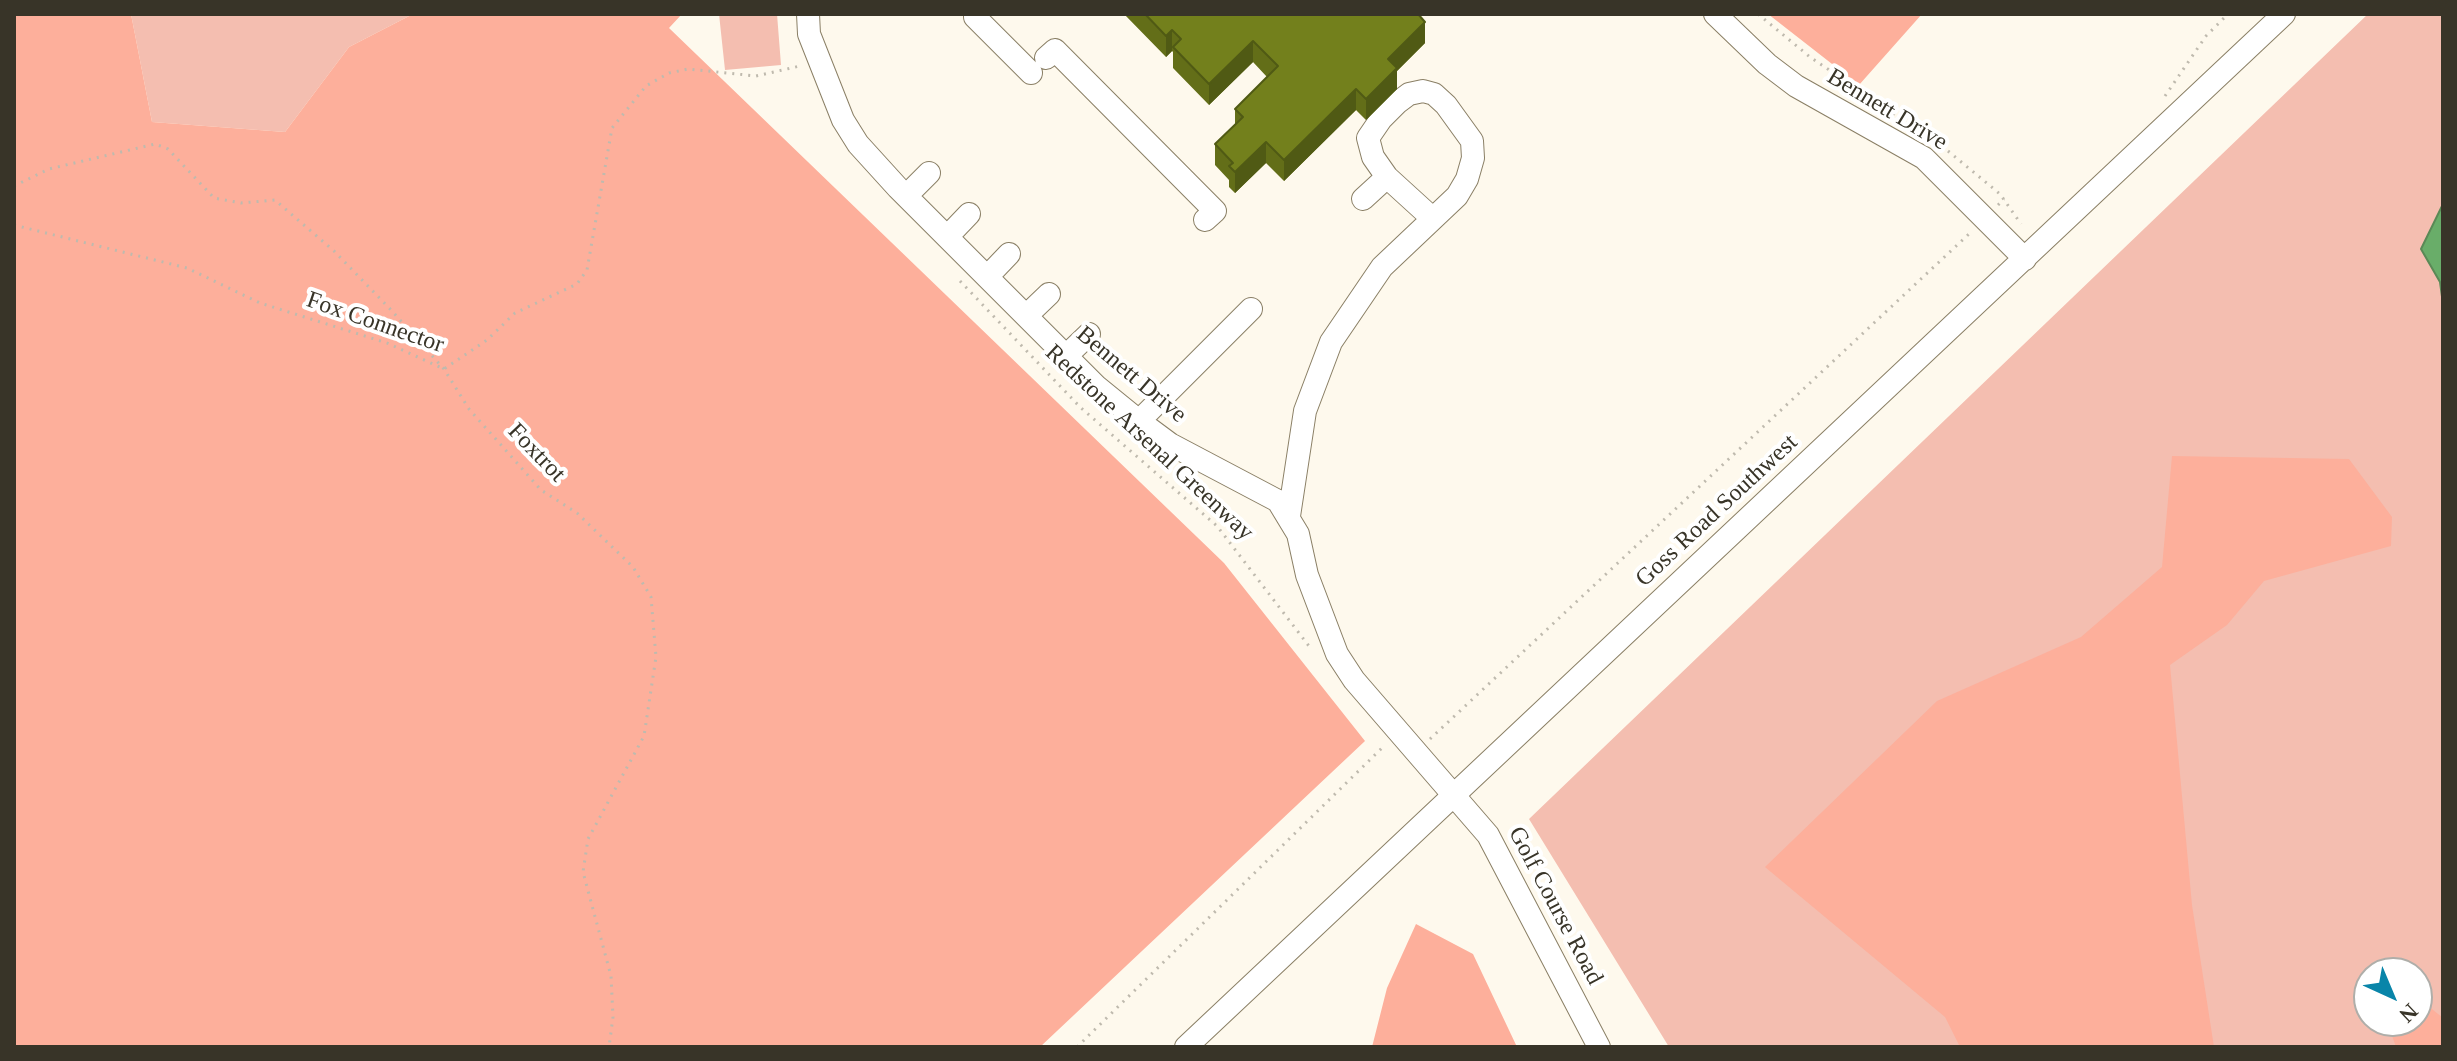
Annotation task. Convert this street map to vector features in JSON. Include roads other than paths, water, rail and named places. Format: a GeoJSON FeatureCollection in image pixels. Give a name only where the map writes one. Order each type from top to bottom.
{"type":"FeatureCollection","features":[{"type":"Feature","properties":{"kind":"street","name":"Bennett Drive"},"geometry":{"type":"LineString","coordinates":[[808,14],[814,49],[843,120],[858,144],[906,196],[1066,356],[1139,421],[1207,465],[1278,501],[1289,516],[1337,654],[1354,680],[1456,796]]}},
{"type":"Feature","properties":{"kind":"street","name":"Bennett Drive"},"geometry":{"type":"LineString","coordinates":[[1715,14],[1767,64],[1796,86],[1924,158],[2025,259]]}},
{"type":"Feature","properties":{"kind":"street","name":"Goss Road Southwest"},"geometry":{"type":"LineString","coordinates":[[1186,1047],[2284,14]]}},
{"type":"Feature","properties":{"kind":"street"},"geometry":{"type":"LineString","coordinates":[[986,19],[1039,66],[1055,50],[1091,95],[1171,176],[1215,211],[1205,220]]}},
{"type":"Feature","properties":{"kind":"street"},"geometry":{"type":"LineString","coordinates":[[1289,516],[1305,411],[1331,342],[1382,267],[1457,196],[1473,158],[1472,141],[1461,123],[1434,94],[1409,94],[1381,119],[1368,138],[1373,157],[1387,177],[1432,218]]}},
{"type":"Feature","properties":{"kind":"street"},"geometry":{"type":"LineString","coordinates":[[906,196],[929,173]]}},
{"type":"Feature","properties":{"kind":"street"},"geometry":{"type":"LineString","coordinates":[[1363,199],[1387,177]]}},
{"type":"Feature","properties":{"kind":"street"},"geometry":{"type":"LineString","coordinates":[[947,237],[969,214]]}},
{"type":"Feature","properties":{"kind":"street"},"geometry":{"type":"LineString","coordinates":[[987,277],[1009,254]]}},
{"type":"Feature","properties":{"kind":"street"},"geometry":{"type":"LineString","coordinates":[[1026,316],[1049,294]]}},
{"type":"Feature","properties":{"kind":"street"},"geometry":{"type":"LineString","coordinates":[[1139,421],[1251,309]]}},
{"type":"Feature","properties":{"kind":"street"},"geometry":{"type":"LineString","coordinates":[[1066,356],[1089,334]]}},
{"type":"Feature","properties":{"kind":"street","name":"Golf Course Road"},"geometry":{"type":"LineString","coordinates":[[1456,796],[1503,859],[1599,1047]]}}]}
